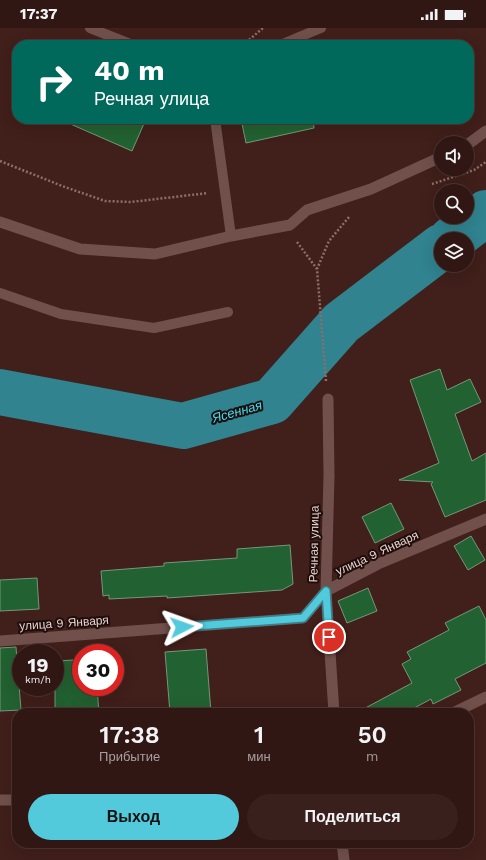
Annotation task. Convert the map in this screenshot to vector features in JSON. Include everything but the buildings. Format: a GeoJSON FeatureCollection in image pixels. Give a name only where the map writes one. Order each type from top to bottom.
{"type":"FeatureCollection","features":[{"type":"Feature","properties":{"kind":"street"},"geometry":{"type":"LineString","coordinates":[[474,139],[486,131]]}},
{"type":"Feature","properties":{"kind":"street"},"geometry":{"type":"LineString","coordinates":[[0,222],[80,249],[155,254],[231,236],[290,225],[307,210],[371,189],[434,160]]}},
{"type":"Feature","properties":{"kind":"street","name":"Речная улица"},"geometry":{"type":"LineString","coordinates":[[328,399],[329,476],[326,591],[334,708]]}},
{"type":"Feature","properties":{"kind":"street","name":"улица 9 Января"},"geometry":{"type":"LineString","coordinates":[[0,641],[303,618],[326,591],[378,564],[486,519]]}},
{"type":"Feature","properties":{"kind":"street"},"geometry":{"type":"LineString","coordinates":[[463,708],[486,697]]}},
{"type":"Feature","properties":{"kind":"street"},"geometry":{"type":"LineString","coordinates":[[0,800],[12,800]]}},
{"type":"Feature","properties":{"kind":"street"},"geometry":{"type":"LineString","coordinates":[[343,848],[344,860]]}},
{"type":"Feature","properties":{"kind":"lane"},"geometry":{"type":"LineString","coordinates":[[90,28],[120,40]]}},
{"type":"Feature","properties":{"kind":"lane"},"geometry":{"type":"LineString","coordinates":[[292,40],[321,28]]}},
{"type":"Feature","properties":{"kind":"lane"},"geometry":{"type":"LineString","coordinates":[[216,124],[231,236]]}},
{"type":"Feature","properties":{"kind":"lane"},"geometry":{"type":"LineString","coordinates":[[0,293],[61,314],[154,328],[228,312]]}},
{"type":"Feature","properties":{"kind":"path"},"geometry":{"type":"LineString","coordinates":[[249,40],[263,28]]}},
{"type":"Feature","properties":{"kind":"path"},"geometry":{"type":"LineString","coordinates":[[0,161],[104,201],[131,202],[224,190]]}},
{"type":"Feature","properties":{"kind":"path"},"geometry":{"type":"LineString","coordinates":[[429,185],[474,170],[486,162]]}},
{"type":"Feature","properties":{"kind":"path"},"geometry":{"type":"LineString","coordinates":[[325,376],[317,269],[329,241],[351,215]]}},
{"type":"Feature","properties":{"kind":"path"},"geometry":{"type":"LineString","coordinates":[[290,225],[298,244],[317,269]]}},
{"type":"Feature","properties":{"kind":"waterway","name":"Ясенная"},"geometry":{"type":"LineString","coordinates":[[461,232],[486,213]]}},
{"type":"Feature","properties":{"kind":"waterway","name":"Ясенная"},"geometry":{"type":"LineString","coordinates":[[0,392],[183,426],[272,401],[341,323],[434,252]]}},
{"type":"Feature","properties":{"kind":"route"},"geometry":{"type":"LineString","coordinates":[[182,627],[303,618],[326,591],[329,637]]}}]}
